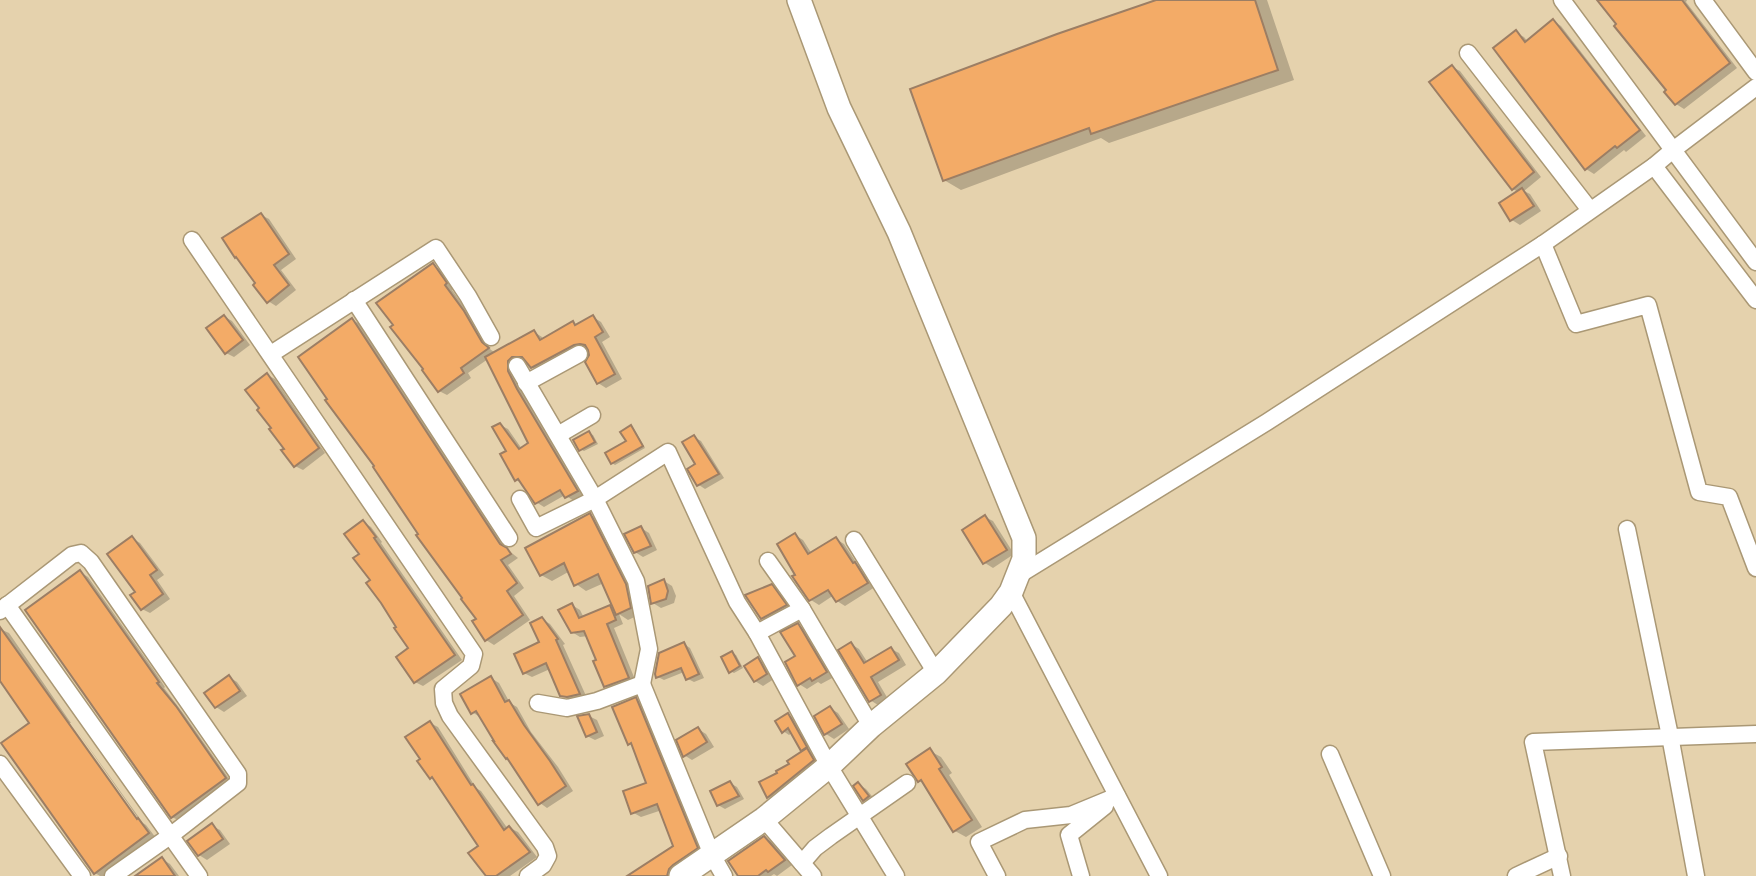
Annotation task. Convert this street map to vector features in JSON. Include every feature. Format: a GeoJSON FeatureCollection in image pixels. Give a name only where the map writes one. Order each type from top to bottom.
{"type":"FeatureCollection","features":[{"type":"Feature","properties":{"kind":"main road"},"geometry":{"type":"LineString","coordinates":[[681,876],[764,819],[829,766],[870,726],[936,673],[1001,607],[1015,584],[1024,559],[1024,538],[899,232],[839,108],[799,0]]}},
{"type":"Feature","properties":{"kind":"street"},"geometry":{"type":"LineString","coordinates":[[1562,0],[1756,262]]}},
{"type":"Feature","properties":{"kind":"street"},"geometry":{"type":"LineString","coordinates":[[1703,0],[1756,72]]}},
{"type":"Feature","properties":{"kind":"street"},"geometry":{"type":"LineString","coordinates":[[1468,53],[1590,211]]}},
{"type":"Feature","properties":{"kind":"street"},"geometry":{"type":"LineString","coordinates":[[1159,876],[1117,796],[1015,584],[1543,244],[1654,166],[1756,87]]}},
{"type":"Feature","properties":{"kind":"street"},"geometry":{"type":"LineString","coordinates":[[1654,166],[1756,300]]}},
{"type":"Feature","properties":{"kind":"street"},"geometry":{"type":"LineString","coordinates":[[192,240],[474,654],[471,666],[443,689],[444,703],[450,716],[545,847],[548,856],[543,865],[528,876]]}},
{"type":"Feature","properties":{"kind":"street"},"geometry":{"type":"LineString","coordinates":[[1543,244],[1576,324],[1648,304],[1699,492],[1729,497],[1756,568]]}},
{"type":"Feature","properties":{"kind":"street"},"geometry":{"type":"LineString","coordinates":[[271,354],[436,248],[491,337]]}},
{"type":"Feature","properties":{"kind":"street"},"geometry":{"type":"LineString","coordinates":[[354,300],[509,538]]}},
{"type":"Feature","properties":{"kind":"street"},"geometry":{"type":"LineString","coordinates":[[526,383],[579,354]]}},
{"type":"Feature","properties":{"kind":"street"},"geometry":{"type":"LineString","coordinates":[[517,366],[594,499],[636,581],[649,649],[642,684],[712,855],[724,876]]}},
{"type":"Feature","properties":{"kind":"street"},"geometry":{"type":"LineString","coordinates":[[558,435],[592,415]]}},
{"type":"Feature","properties":{"kind":"street"},"geometry":{"type":"LineString","coordinates":[[520,499],[536,528],[594,499],[668,452],[737,602],[757,633],[829,766],[896,876]]}},
{"type":"Feature","properties":{"kind":"street"},"geometry":{"type":"LineString","coordinates":[[1627,529],[1696,876]]}},
{"type":"Feature","properties":{"kind":"street"},"geometry":{"type":"LineString","coordinates":[[854,540],[936,673]]}},
{"type":"Feature","properties":{"kind":"street"},"geometry":{"type":"LineString","coordinates":[[113,876],[170,836],[238,783],[238,774],[91,562],[81,554],[72,555],[4,608],[170,836],[199,876]]}},
{"type":"Feature","properties":{"kind":"street"},"geometry":{"type":"LineString","coordinates":[[768,561],[802,609],[870,726]]}},
{"type":"Feature","properties":{"kind":"street"},"geometry":{"type":"LineString","coordinates":[[757,633],[802,609]]}},
{"type":"Feature","properties":{"kind":"street"},"geometry":{"type":"LineString","coordinates":[[538,703],[567,708],[597,701],[642,684]]}},
{"type":"Feature","properties":{"kind":"street"},"geometry":{"type":"LineString","coordinates":[[1562,876],[1533,742],[1756,734]]}},
{"type":"Feature","properties":{"kind":"street"},"geometry":{"type":"LineString","coordinates":[[1331,754],[1382,876]]}},
{"type":"Feature","properties":{"kind":"street"},"geometry":{"type":"LineString","coordinates":[[0,764],[82,876]]}},
{"type":"Feature","properties":{"kind":"street"},"geometry":{"type":"LineString","coordinates":[[802,863],[815,848],[907,783]]}},
{"type":"Feature","properties":{"kind":"street"},"geometry":{"type":"LineString","coordinates":[[997,876],[979,842],[1025,820],[1071,815],[1117,796]]}},
{"type":"Feature","properties":{"kind":"street"},"geometry":{"type":"LineString","coordinates":[[1081,876],[1069,835],[1117,796]]}},
{"type":"Feature","properties":{"kind":"street"},"geometry":{"type":"LineString","coordinates":[[764,819],[813,876]]}},
{"type":"Feature","properties":{"kind":"street"},"geometry":{"type":"LineString","coordinates":[[1516,876],[1559,856]]}},
{"type":"Feature","properties":{"kind":"building"},"geometry":{"type":"Polygon","coordinates":[[[1156,0],[1255,0],[1278,70],[1091,134],[1089,128],[943,181],[910,89],[1156,0]]]}},
{"type":"Feature","properties":{"kind":"building"},"geometry":{"type":"Polygon","coordinates":[[[1597,0],[1682,0],[1730,63],[1675,105],[1597,0]]]}},
{"type":"Feature","properties":{"kind":"building"},"geometry":{"type":"Polygon","coordinates":[[[1553,19],[1640,130],[1585,170],[1493,48],[1516,30],[1525,42],[1553,19]]]}},
{"type":"Feature","properties":{"kind":"building"},"geometry":{"type":"Polygon","coordinates":[[[1452,65],[1534,172],[1512,190],[1429,82],[1452,65]]]}},
{"type":"Feature","properties":{"kind":"building"},"geometry":{"type":"Polygon","coordinates":[[[1522,188],[1534,206],[1510,221],[1499,203],[1522,188]]]}},
{"type":"Feature","properties":{"kind":"building"},"geometry":{"type":"Polygon","coordinates":[[[261,213],[289,254],[274,265],[289,285],[267,303],[222,238],[261,213]]]}},
{"type":"Feature","properties":{"kind":"building"},"geometry":{"type":"Polygon","coordinates":[[[433,263],[482,342],[489,348],[461,368],[464,373],[438,392],[390,327],[393,325],[376,303],[433,263]]]}},
{"type":"Feature","properties":{"kind":"building"},"geometry":{"type":"Polygon","coordinates":[[[224,315],[243,340],[225,354],[206,328],[224,315]]]}},
{"type":"Feature","properties":{"kind":"building"},"geometry":{"type":"Polygon","coordinates":[[[593,315],[603,332],[595,337],[615,374],[597,384],[585,362],[589,355],[585,345],[574,345],[531,368],[522,357],[512,357],[508,361],[508,371],[517,389],[578,491],[565,498],[560,490],[535,504],[518,479],[515,481],[500,454],[506,451],[492,427],[500,423],[519,449],[528,443],[485,357],[534,330],[540,340],[573,321],[575,325],[593,315]]]}},
{"type":"Feature","properties":{"kind":"building"},"geometry":{"type":"Polygon","coordinates":[[[352,318],[500,544],[511,554],[501,560],[517,583],[507,591],[523,615],[485,641],[472,621],[476,619],[416,535],[418,534],[374,466],[325,400],[327,399],[298,357],[352,318]]]}},
{"type":"Feature","properties":{"kind":"building"},"geometry":{"type":"Polygon","coordinates":[[[267,373],[319,448],[294,467],[257,410],[259,408],[245,390],[267,373]]]}},
{"type":"Feature","properties":{"kind":"building"},"geometry":{"type":"Polygon","coordinates":[[[631,425],[643,446],[611,464],[605,453],[626,441],[620,432],[631,425]]]}},
{"type":"Feature","properties":{"kind":"building"},"geometry":{"type":"Polygon","coordinates":[[[589,431],[595,442],[579,451],[573,440],[589,431]]]}},
{"type":"Feature","properties":{"kind":"building"},"geometry":{"type":"Polygon","coordinates":[[[694,435],[719,474],[697,486],[687,469],[695,464],[682,442],[694,435]]]}},
{"type":"Feature","properties":{"kind":"building"},"geometry":{"type":"Polygon","coordinates":[[[590,513],[626,584],[631,608],[616,615],[598,574],[574,586],[564,563],[540,576],[525,548],[590,513]]]}},
{"type":"Feature","properties":{"kind":"building"},"geometry":{"type":"Polygon","coordinates":[[[985,515],[1007,550],[983,564],[962,530],[985,515]]]}},
{"type":"Feature","properties":{"kind":"building"},"geometry":{"type":"Polygon","coordinates":[[[363,520],[455,655],[414,683],[396,657],[408,648],[366,583],[370,580],[353,558],[359,554],[344,534],[363,520]]]}},
{"type":"Feature","properties":{"kind":"building"},"geometry":{"type":"Polygon","coordinates":[[[641,526],[651,546],[634,553],[624,534],[641,526]]]}},
{"type":"Feature","properties":{"kind":"building"},"geometry":{"type":"Polygon","coordinates":[[[795,533],[808,554],[836,537],[868,583],[836,602],[828,590],[809,601],[792,576],[795,575],[777,544],[795,533]]]}},
{"type":"Feature","properties":{"kind":"building"},"geometry":{"type":"Polygon","coordinates":[[[132,536],[157,570],[150,575],[163,594],[141,610],[130,595],[135,592],[107,554],[132,536]]]}},
{"type":"Feature","properties":{"kind":"building"},"geometry":{"type":"Polygon","coordinates":[[[80,570],[226,778],[171,818],[25,610],[80,570]]]}},
{"type":"Feature","properties":{"kind":"building"},"geometry":{"type":"Polygon","coordinates":[[[664,579],[668,591],[666,599],[651,604],[648,586],[664,579]]]}},
{"type":"Feature","properties":{"kind":"building"},"geometry":{"type":"Polygon","coordinates":[[[772,584],[787,605],[761,619],[745,595],[772,584]]]}},
{"type":"Feature","properties":{"kind":"building"},"geometry":{"type":"Polygon","coordinates":[[[572,603],[579,618],[610,605],[616,620],[607,624],[629,678],[604,687],[584,631],[571,633],[558,610],[572,603]]]}},
{"type":"Feature","properties":{"kind":"building"},"geometry":{"type":"Polygon","coordinates":[[[542,617],[558,639],[556,640],[580,694],[560,696],[546,663],[523,674],[514,654],[539,642],[530,623],[542,617]]]}},
{"type":"Feature","properties":{"kind":"building"},"geometry":{"type":"Polygon","coordinates":[[[798,623],[827,672],[797,686],[785,662],[795,656],[780,632],[798,623]]]}},
{"type":"Feature","properties":{"kind":"building"},"geometry":{"type":"Polygon","coordinates":[[[0,627],[149,833],[94,874],[1,743],[29,723],[0,681],[0,627]]]}},
{"type":"Feature","properties":{"kind":"building"},"geometry":{"type":"Polygon","coordinates":[[[684,642],[699,674],[686,680],[681,668],[656,678],[659,653],[684,642]]]}},
{"type":"Feature","properties":{"kind":"building"},"geometry":{"type":"Polygon","coordinates":[[[851,642],[864,663],[891,647],[899,660],[871,677],[881,695],[869,702],[838,650],[851,642]]]}},
{"type":"Feature","properties":{"kind":"building"},"geometry":{"type":"Polygon","coordinates":[[[732,651],[740,666],[729,673],[721,657],[732,651]]]}},
{"type":"Feature","properties":{"kind":"building"},"geometry":{"type":"Polygon","coordinates":[[[758,657],[767,674],[754,682],[744,666],[758,657]]]}},
{"type":"Feature","properties":{"kind":"building"},"geometry":{"type":"Polygon","coordinates":[[[229,675],[240,691],[215,708],[204,693],[229,675]]]}},
{"type":"Feature","properties":{"kind":"building"},"geometry":{"type":"Polygon","coordinates":[[[491,676],[505,702],[509,700],[566,786],[538,805],[493,741],[476,711],[471,714],[460,694],[491,676]]]}},
{"type":"Feature","properties":{"kind":"building"},"geometry":{"type":"Polygon","coordinates":[[[636,697],[698,848],[673,865],[667,876],[627,876],[673,846],[657,804],[631,814],[623,791],[646,783],[631,743],[628,745],[612,707],[636,697]]]}},
{"type":"Feature","properties":{"kind":"building"},"geometry":{"type":"Polygon","coordinates":[[[830,706],[842,724],[824,735],[814,716],[830,706]]]}},
{"type":"Feature","properties":{"kind":"building"},"geometry":{"type":"Polygon","coordinates":[[[788,713],[807,747],[801,751],[788,728],[782,733],[775,721],[788,713]]]}},
{"type":"Feature","properties":{"kind":"building"},"geometry":{"type":"Polygon","coordinates":[[[589,714],[597,732],[586,737],[577,716],[589,714]]]}},
{"type":"Feature","properties":{"kind":"building"},"geometry":{"type":"Polygon","coordinates":[[[430,721],[504,830],[509,826],[530,852],[496,876],[486,876],[468,853],[478,846],[432,777],[430,779],[417,761],[420,759],[405,737],[430,721]]]}},
{"type":"Feature","properties":{"kind":"building"},"geometry":{"type":"Polygon","coordinates":[[[698,727],[707,742],[683,757],[676,740],[698,727]]]}},
{"type":"Feature","properties":{"kind":"building"},"geometry":{"type":"Polygon","coordinates":[[[807,748],[814,760],[767,798],[759,782],[777,773],[776,771],[789,764],[787,761],[807,748]]]}},
{"type":"Feature","properties":{"kind":"building"},"geometry":{"type":"Polygon","coordinates":[[[930,748],[942,767],[939,769],[972,820],[953,832],[921,780],[918,782],[906,764],[930,748]]]}},
{"type":"Feature","properties":{"kind":"building"},"geometry":{"type":"Polygon","coordinates":[[[730,781],[739,796],[717,806],[710,791],[730,781]]]}},
{"type":"Feature","properties":{"kind":"building"},"geometry":{"type":"Polygon","coordinates":[[[858,782],[869,796],[863,801],[853,786],[858,782]]]}},
{"type":"Feature","properties":{"kind":"building"},"geometry":{"type":"Polygon","coordinates":[[[212,823],[223,839],[198,856],[187,841],[212,823]]]}},
{"type":"Feature","properties":{"kind":"building"},"geometry":{"type":"Polygon","coordinates":[[[764,836],[785,860],[758,876],[738,876],[728,861],[764,836]]]}},
{"type":"Feature","properties":{"kind":"building"},"geometry":{"type":"Polygon","coordinates":[[[162,857],[175,876],[135,876],[162,857]]]}}]}
